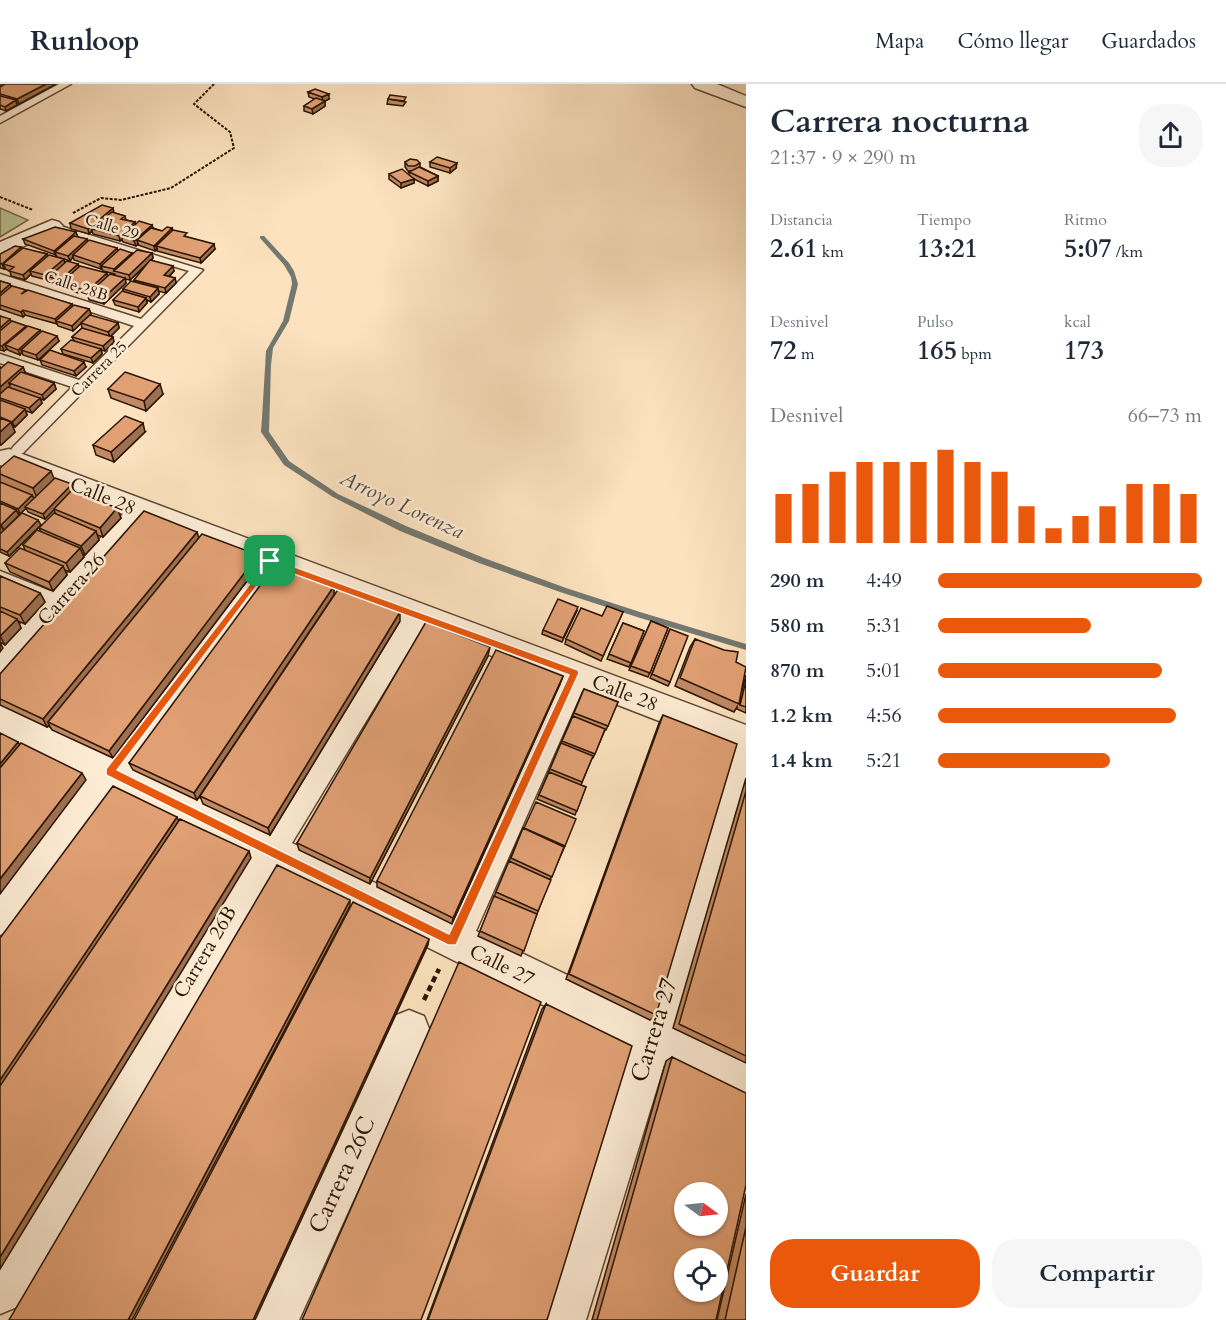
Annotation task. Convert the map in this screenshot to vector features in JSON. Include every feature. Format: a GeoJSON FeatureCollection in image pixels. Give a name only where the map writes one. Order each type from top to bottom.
{"type":"FeatureCollection","features":[{"type":"Feature","properties":{"kind":"street"},"geometry":{"type":"LineString","coordinates":[[701,84],[746,102]]}},
{"type":"Feature","properties":{"kind":"street"},"geometry":{"type":"LineString","coordinates":[[0,250],[57,223]]}},
{"type":"Feature","properties":{"kind":"street","name":"Calle 28"},"geometry":{"type":"LineString","coordinates":[[7,457],[270,561],[414,616],[574,673],[746,740]]}},
{"type":"Feature","properties":{"kind":"street","name":"Carrera 26"},"geometry":{"type":"LineString","coordinates":[[0,668],[142,511]]}},
{"type":"Feature","properties":{"kind":"street"},"geometry":{"type":"LineString","coordinates":[[0,916],[270,561]]}},
{"type":"Feature","properties":{"kind":"street","name":"Carrera 26B"},"geometry":{"type":"LineString","coordinates":[[0,1290],[267,850],[414,616]]}},
{"type":"Feature","properties":{"kind":"street"},"geometry":{"type":"LineString","coordinates":[[452,941],[574,673]]}},
{"type":"Feature","properties":{"kind":"street","name":"Calle 27"},"geometry":{"type":"LineString","coordinates":[[0,719],[746,1083]]}},
{"type":"Feature","properties":{"kind":"street","name":"Carrera 27"},"geometry":{"type":"LineString","coordinates":[[562,1320],[746,740]]}},
{"type":"Feature","properties":{"kind":"street","name":"Carrera 26C"},"geometry":{"type":"LineString","coordinates":[[273,1320],[410,1031]]}},
{"type":"Feature","properties":{"kind":"lane"},"geometry":{"type":"LineString","coordinates":[[0,120],[66,84]]}},
{"type":"Feature","properties":{"kind":"lane","name":"Calle 29"},"geometry":{"type":"LineString","coordinates":[[57,223],[197,270]]}},
{"type":"Feature","properties":{"kind":"lane","name":"Carrera 25"},"geometry":{"type":"LineString","coordinates":[[7,457],[82,386],[197,270]]}},
{"type":"Feature","properties":{"kind":"lane","name":"Calle 28B"},"geometry":{"type":"LineString","coordinates":[[0,278],[142,324]]}},
{"type":"Feature","properties":{"kind":"lane"},"geometry":{"type":"LineString","coordinates":[[0,358],[82,386]]}},
{"type":"Feature","properties":{"kind":"lane"},"geometry":{"type":"LineString","coordinates":[[0,577],[59,602]]}},
{"type":"Feature","properties":{"kind":"path"},"geometry":{"type":"LineString","coordinates":[[0,197],[57,223],[90,201],[101,198],[121,200],[171,188],[228,154],[234,148],[230,132],[196,108],[194,104],[214,84]]}},
{"type":"Feature","properties":{"kind":"path"},"geometry":{"type":"LineString","coordinates":[[410,1031],[452,941]]}},
{"type":"Feature","properties":{"kind":"green space"},"geometry":{"type":"Polygon","coordinates":[[[0,208],[28,220],[0,237],[0,208]]]}},
{"type":"Feature","properties":{"kind":"building"},"geometry":{"type":"Polygon","coordinates":[[[5,84],[46,84],[17,99],[0,94],[0,87],[5,84]]]}},
{"type":"Feature","properties":{"kind":"building"},"geometry":{"type":"Polygon","coordinates":[[[315,89],[329,94],[322,97],[308,92],[315,89]]]}},
{"type":"Feature","properties":{"kind":"building"},"geometry":{"type":"Polygon","coordinates":[[[390,95],[406,97],[404,101],[388,99],[390,95]]]}},
{"type":"Feature","properties":{"kind":"building"},"geometry":{"type":"Polygon","coordinates":[[[0,96],[16,100],[5,107],[0,105],[0,96]]]}},
{"type":"Feature","properties":{"kind":"building"},"geometry":{"type":"Polygon","coordinates":[[[316,98],[325,101],[312,109],[304,106],[316,98]]]}},
{"type":"Feature","properties":{"kind":"building"},"geometry":{"type":"Polygon","coordinates":[[[437,157],[457,163],[450,168],[430,162],[437,157]]]}},
{"type":"Feature","properties":{"kind":"building"},"geometry":{"type":"Polygon","coordinates":[[[410,159],[420,163],[408,166],[405,162],[410,159]]]}},
{"type":"Feature","properties":{"kind":"building"},"geometry":{"type":"Polygon","coordinates":[[[419,167],[438,176],[428,181],[409,172],[419,167]]]}},
{"type":"Feature","properties":{"kind":"building"},"geometry":{"type":"Polygon","coordinates":[[[402,169],[414,179],[401,183],[389,174],[402,169]]]}},
{"type":"Feature","properties":{"kind":"building"},"geometry":{"type":"Polygon","coordinates":[[[102,205],[113,208],[88,229],[70,223],[102,205]]]}},
{"type":"Feature","properties":{"kind":"building"},"geometry":{"type":"Polygon","coordinates":[[[112,212],[125,216],[121,219],[135,222],[119,236],[92,229],[112,212]]]}},
{"type":"Feature","properties":{"kind":"building"},"geometry":{"type":"Polygon","coordinates":[[[139,221],[152,225],[134,241],[122,237],[139,221]]]}},
{"type":"Feature","properties":{"kind":"building"},"geometry":{"type":"Polygon","coordinates":[[[55,227],[76,232],[54,251],[23,239],[55,227]]]}},
{"type":"Feature","properties":{"kind":"building"},"geometry":{"type":"Polygon","coordinates":[[[167,227],[172,228],[154,246],[137,240],[151,228],[162,231],[167,227]]]}},
{"type":"Feature","properties":{"kind":"building"},"geometry":{"type":"Polygon","coordinates":[[[173,230],[187,233],[184,236],[214,244],[200,258],[156,246],[173,230]]]}},
{"type":"Feature","properties":{"kind":"building"},"geometry":{"type":"Polygon","coordinates":[[[74,236],[87,239],[68,256],[55,252],[74,236]]]}},
{"type":"Feature","properties":{"kind":"building"},"geometry":{"type":"Polygon","coordinates":[[[89,240],[117,248],[100,264],[73,255],[89,240]]]}},
{"type":"Feature","properties":{"kind":"building"},"geometry":{"type":"Polygon","coordinates":[[[15,246],[21,247],[2,264],[0,263],[0,254],[15,246]]]}},
{"type":"Feature","properties":{"kind":"building"},"geometry":{"type":"Polygon","coordinates":[[[23,248],[47,254],[23,275],[9,271],[14,267],[3,264],[23,248]]]}},
{"type":"Feature","properties":{"kind":"building"},"geometry":{"type":"Polygon","coordinates":[[[120,249],[132,253],[114,269],[101,266],[120,249]]]}},
{"type":"Feature","properties":{"kind":"building"},"geometry":{"type":"Polygon","coordinates":[[[137,250],[152,253],[129,275],[114,271],[137,250]]]}},
{"type":"Feature","properties":{"kind":"building"},"geometry":{"type":"Polygon","coordinates":[[[49,255],[64,259],[45,275],[30,271],[49,255]]]}},
{"type":"Feature","properties":{"kind":"building"},"geometry":{"type":"Polygon","coordinates":[[[150,260],[173,266],[164,275],[175,278],[165,288],[134,280],[150,260]]]}},
{"type":"Feature","properties":{"kind":"building"},"geometry":{"type":"Polygon","coordinates":[[[67,261],[78,264],[60,280],[49,277],[67,261]]]}},
{"type":"Feature","properties":{"kind":"building"},"geometry":{"type":"Polygon","coordinates":[[[80,266],[107,273],[87,291],[61,283],[80,266]]]}},
{"type":"Feature","properties":{"kind":"building"},"geometry":{"type":"Polygon","coordinates":[[[110,274],[125,278],[102,299],[87,295],[110,274]]]}},
{"type":"Feature","properties":{"kind":"building"},"geometry":{"type":"Polygon","coordinates":[[[0,281],[10,284],[0,293],[0,281]]]}},
{"type":"Feature","properties":{"kind":"building"},"geometry":{"type":"Polygon","coordinates":[[[131,281],[158,288],[150,297],[123,289],[131,281]]]}},
{"type":"Feature","properties":{"kind":"building"},"geometry":{"type":"Polygon","coordinates":[[[12,286],[26,290],[21,294],[28,290],[72,304],[55,319],[0,305],[0,296],[12,286]]]}},
{"type":"Feature","properties":{"kind":"building"},"geometry":{"type":"Polygon","coordinates":[[[122,291],[146,298],[138,307],[113,300],[122,291]]]}},
{"type":"Feature","properties":{"kind":"building"},"geometry":{"type":"Polygon","coordinates":[[[74,305],[89,309],[72,326],[56,321],[74,305]]]}},
{"type":"Feature","properties":{"kind":"building"},"geometry":{"type":"Polygon","coordinates":[[[90,315],[118,323],[108,332],[81,323],[90,315]]]}},
{"type":"Feature","properties":{"kind":"building"},"geometry":{"type":"Polygon","coordinates":[[[0,316],[10,319],[0,328],[0,316]]]}},
{"type":"Feature","properties":{"kind":"building"},"geometry":{"type":"Polygon","coordinates":[[[12,321],[26,326],[0,346],[0,331],[12,321]]]}},
{"type":"Feature","properties":{"kind":"building"},"geometry":{"type":"Polygon","coordinates":[[[28,326],[40,330],[18,350],[5,345],[28,326]]]}},
{"type":"Feature","properties":{"kind":"building"},"geometry":{"type":"Polygon","coordinates":[[[82,328],[113,337],[103,346],[72,337],[82,328]]]}},
{"type":"Feature","properties":{"kind":"building"},"geometry":{"type":"Polygon","coordinates":[[[42,331],[57,336],[36,355],[21,350],[42,331]]]}},
{"type":"Feature","properties":{"kind":"building"},"geometry":{"type":"Polygon","coordinates":[[[71,340],[101,349],[91,358],[61,349],[71,340]]]}},
{"type":"Feature","properties":{"kind":"building"},"geometry":{"type":"Polygon","coordinates":[[[50,350],[84,362],[74,371],[40,360],[50,350]]]}},
{"type":"Feature","properties":{"kind":"building"},"geometry":{"type":"Polygon","coordinates":[[[8,362],[23,367],[0,387],[0,369],[8,362]]]}},
{"type":"Feature","properties":{"kind":"building"},"geometry":{"type":"Polygon","coordinates":[[[21,372],[54,383],[42,395],[9,383],[21,372]]]}},
{"type":"Feature","properties":{"kind":"building"},"geometry":{"type":"Polygon","coordinates":[[[125,372],[160,384],[144,401],[108,389],[125,372]]]}},
{"type":"Feature","properties":{"kind":"building"},"geometry":{"type":"Polygon","coordinates":[[[8,387],[40,398],[29,408],[0,398],[0,394],[8,387]]]}},
{"type":"Feature","properties":{"kind":"building"},"geometry":{"type":"Polygon","coordinates":[[[0,400],[25,409],[12,422],[0,417],[0,400]]]}},
{"type":"Feature","properties":{"kind":"building"},"geometry":{"type":"Polygon","coordinates":[[[125,416],[143,423],[111,452],[93,445],[125,416]]]}},
{"type":"Feature","properties":{"kind":"building"},"geometry":{"type":"Polygon","coordinates":[[[0,418],[11,422],[0,432],[0,418]]]}},
{"type":"Feature","properties":{"kind":"building"},"geometry":{"type":"Polygon","coordinates":[[[14,456],[51,471],[33,488],[0,474],[0,468],[14,456]]]}},
{"type":"Feature","properties":{"kind":"building"},"geometry":{"type":"Polygon","coordinates":[[[55,478],[72,484],[43,514],[25,507],[55,478]]]}},
{"type":"Feature","properties":{"kind":"building"},"geometry":{"type":"Polygon","coordinates":[[[0,482],[32,495],[18,509],[0,501],[0,482]]]}},
{"type":"Feature","properties":{"kind":"building"},"geometry":{"type":"Polygon","coordinates":[[[72,490],[117,508],[100,528],[54,509],[72,490]]]}},
{"type":"Feature","properties":{"kind":"building"},"geometry":{"type":"Polygon","coordinates":[[[0,503],[16,510],[1,525],[0,524],[0,503]]]}},
{"type":"Feature","properties":{"kind":"building"},"geometry":{"type":"Polygon","coordinates":[[[144,511],[197,532],[43,719],[0,699],[0,674],[144,511]]]}},
{"type":"Feature","properties":{"kind":"building"},"geometry":{"type":"Polygon","coordinates":[[[22,513],[38,520],[7,552],[0,549],[0,534],[22,513]]]}},
{"type":"Feature","properties":{"kind":"building"},"geometry":{"type":"Polygon","coordinates":[[[54,513],[96,531],[81,546],[39,528],[54,513]]]}},
{"type":"Feature","properties":{"kind":"building"},"geometry":{"type":"Polygon","coordinates":[[[37,530],[80,548],[66,563],[23,545],[37,530]]]}},
{"type":"Feature","properties":{"kind":"building"},"geometry":{"type":"Polygon","coordinates":[[[202,534],[258,555],[109,751],[48,722],[202,534]]]}},
{"type":"Feature","properties":{"kind":"building"},"geometry":{"type":"Polygon","coordinates":[[[20,548],[63,566],[49,582],[5,563],[20,548]]]}},
{"type":"Feature","properties":{"kind":"building"},"geometry":{"type":"Polygon","coordinates":[[[276,564],[334,586],[194,793],[129,763],[276,564]]]}},
{"type":"Feature","properties":{"kind":"building"},"geometry":{"type":"Polygon","coordinates":[[[0,576],[40,593],[20,615],[0,607],[0,576]]]}},
{"type":"Feature","properties":{"kind":"building"},"geometry":{"type":"Polygon","coordinates":[[[339,588],[400,612],[268,828],[200,796],[339,588]]]}},
{"type":"Feature","properties":{"kind":"building"},"geometry":{"type":"Polygon","coordinates":[[[558,599],[578,607],[563,638],[543,630],[558,599]]]}},
{"type":"Feature","properties":{"kind":"building"},"geometry":{"type":"Polygon","coordinates":[[[607,606],[623,612],[603,656],[566,639],[581,608],[602,616],[607,606]]]}},
{"type":"Feature","properties":{"kind":"building"},"geometry":{"type":"Polygon","coordinates":[[[0,611],[17,619],[0,636],[0,611]]]}},
{"type":"Feature","properties":{"kind":"building"},"geometry":{"type":"Polygon","coordinates":[[[651,621],[668,628],[650,673],[631,666],[651,621]]]}},
{"type":"Feature","properties":{"kind":"building"},"geometry":{"type":"Polygon","coordinates":[[[426,622],[490,647],[370,878],[297,843],[426,622]]]}},
{"type":"Feature","properties":{"kind":"building"},"geometry":{"type":"Polygon","coordinates":[[[623,623],[644,631],[631,663],[609,654],[623,623]]]}},
{"type":"Feature","properties":{"kind":"building"},"geometry":{"type":"Polygon","coordinates":[[[670,629],[688,636],[670,682],[652,674],[670,629]]]}},
{"type":"Feature","properties":{"kind":"building"},"geometry":{"type":"Polygon","coordinates":[[[695,639],[724,650],[738,652],[736,662],[746,667],[739,704],[680,678],[695,639]]]}},
{"type":"Feature","properties":{"kind":"building"},"geometry":{"type":"Polygon","coordinates":[[[496,650],[563,676],[453,918],[377,881],[496,650]]]}},
{"type":"Feature","properties":{"kind":"building"},"geometry":{"type":"Polygon","coordinates":[[[746,681],[746,707],[740,705],[746,681]]]}},
{"type":"Feature","properties":{"kind":"building"},"geometry":{"type":"Polygon","coordinates":[[[584,689],[618,702],[608,726],[574,713],[584,689]]]}},
{"type":"Feature","properties":{"kind":"building"},"geometry":{"type":"Polygon","coordinates":[[[663,715],[737,744],[656,1015],[569,974],[663,715]]]}},
{"type":"Feature","properties":{"kind":"building"},"geometry":{"type":"Polygon","coordinates":[[[573,716],[605,729],[595,754],[562,741],[573,716]]]}},
{"type":"Feature","properties":{"kind":"building"},"geometry":{"type":"Polygon","coordinates":[[[0,733],[18,742],[0,764],[0,733]]]}},
{"type":"Feature","properties":{"kind":"building"},"geometry":{"type":"Polygon","coordinates":[[[21,743],[82,773],[0,879],[0,768],[21,743]]]}},
{"type":"Feature","properties":{"kind":"building"},"geometry":{"type":"Polygon","coordinates":[[[561,743],[593,756],[582,782],[550,769],[561,743]]]}},
{"type":"Feature","properties":{"kind":"building"},"geometry":{"type":"Polygon","coordinates":[[[549,772],[586,787],[577,811],[539,795],[549,772]]]}},
{"type":"Feature","properties":{"kind":"building"},"geometry":{"type":"Polygon","coordinates":[[[113,786],[177,817],[0,1080],[0,938],[113,786]]]}},
{"type":"Feature","properties":{"kind":"building"},"geometry":{"type":"Polygon","coordinates":[[[746,791],[746,1056],[679,1024],[746,791]]]}},
{"type":"Feature","properties":{"kind":"building"},"geometry":{"type":"Polygon","coordinates":[[[536,802],[576,819],[565,846],[524,828],[536,802]]]}},
{"type":"Feature","properties":{"kind":"building"},"geometry":{"type":"Polygon","coordinates":[[[180,819],[249,851],[0,1257],[0,1086],[180,819]]]}},
{"type":"Feature","properties":{"kind":"building"},"geometry":{"type":"Polygon","coordinates":[[[523,828],[564,847],[552,877],[511,858],[523,828]]]}},
{"type":"Feature","properties":{"kind":"building"},"geometry":{"type":"Polygon","coordinates":[[[509,861],[551,880],[538,911],[496,892],[509,861]]]}},
{"type":"Feature","properties":{"kind":"building"},"geometry":{"type":"Polygon","coordinates":[[[277,865],[350,900],[128,1320],[9,1320],[277,865]]]}},
{"type":"Feature","properties":{"kind":"building"},"geometry":{"type":"Polygon","coordinates":[[[494,896],[537,914],[524,951],[480,931],[494,896]]]}},
{"type":"Feature","properties":{"kind":"building"},"geometry":{"type":"Polygon","coordinates":[[[353,902],[429,939],[253,1320],[134,1320],[353,902]]]}},
{"type":"Feature","properties":{"kind":"building"},"geometry":{"type":"Polygon","coordinates":[[[459,962],[541,1002],[421,1320],[302,1320],[459,962]]]}},
{"type":"Feature","properties":{"kind":"building"},"geometry":{"type":"Polygon","coordinates":[[[546,1004],[632,1046],[547,1320],[428,1320],[546,1004]]]}},
{"type":"Feature","properties":{"kind":"building"},"geometry":{"type":"Polygon","coordinates":[[[672,1057],[746,1093],[746,1185],[728,1266],[728,1248],[674,1248],[674,1302],[720,1302],[716,1320],[597,1320],[672,1057]]]}},
{"type":"Feature","properties":{"kind":"building"},"geometry":{"type":"Polygon","coordinates":[[[746,1227],[746,1320],[725,1320],[746,1227]]]}},
{"type":"Feature","properties":{"kind":"waterway","name":"Arroyo Lorenza"},"geometry":{"type":"LineString","coordinates":[[262,237],[287,264],[295,284],[288,316],[269,351],[265,432],[287,463],[335,495],[403,529],[563,590],[746,647]]}},
{"type":"Feature","properties":{"kind":"route"},"geometry":{"type":"LineString","coordinates":[[270,561],[414,616],[574,673],[452,941],[110,772],[270,561]]}}]}
